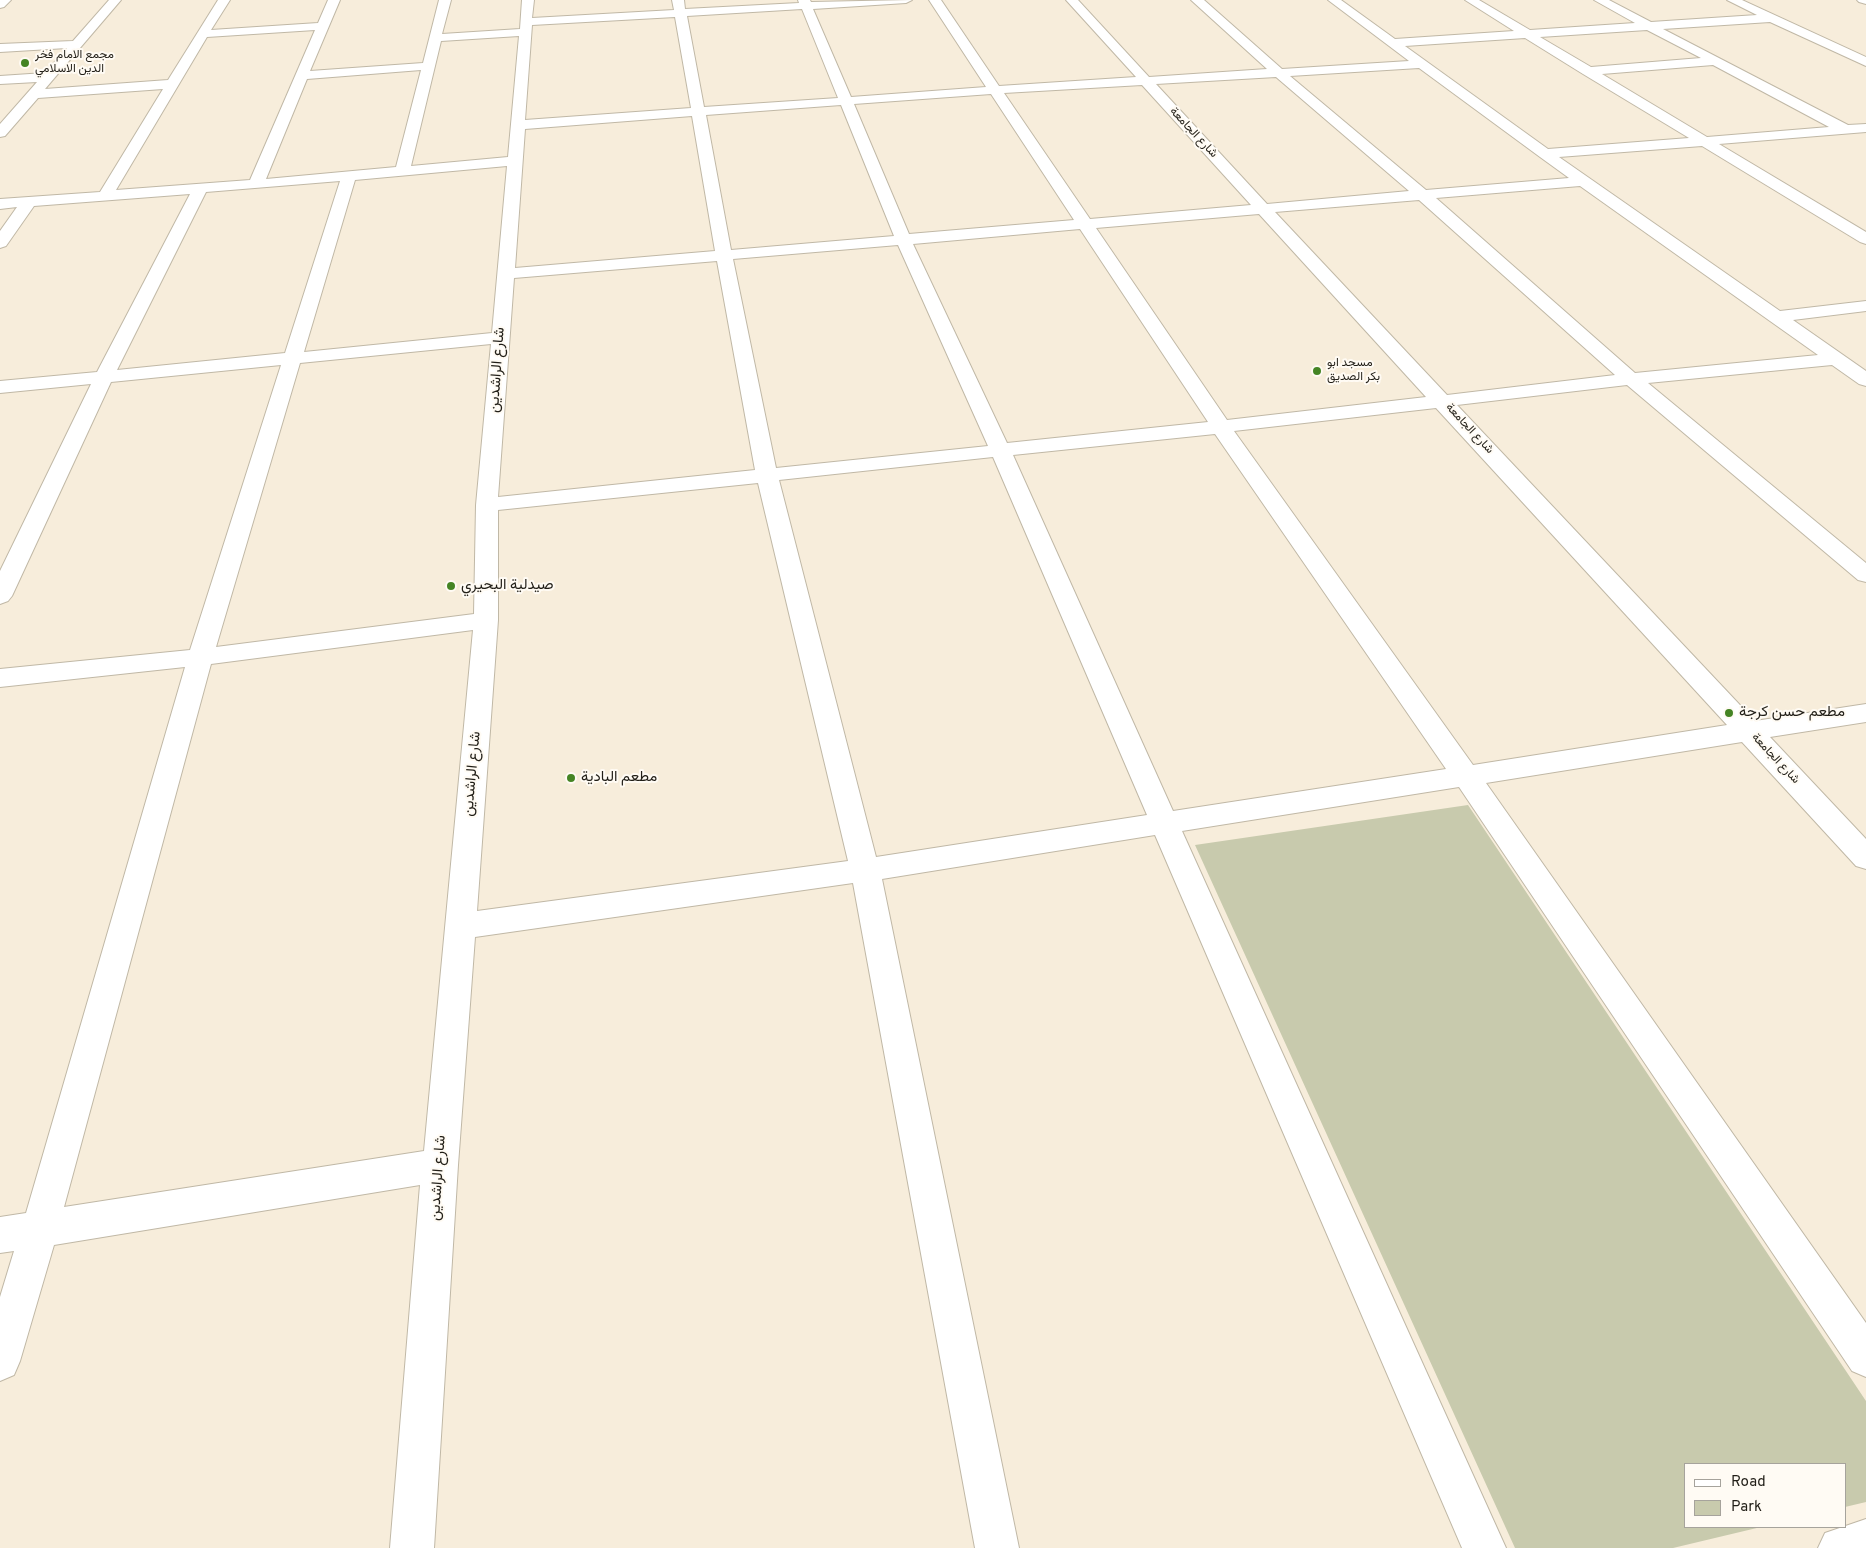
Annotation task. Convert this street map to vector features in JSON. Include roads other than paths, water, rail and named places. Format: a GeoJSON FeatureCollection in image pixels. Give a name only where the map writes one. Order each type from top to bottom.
{"type":"FeatureCollection","features":[{"type":"Feature","properties":{"kind":"street"},"geometry":{"type":"LineString","coordinates":[[0,5],[5,0]]}},
{"type":"Feature","properties":{"kind":"street"},"geometry":{"type":"LineString","coordinates":[[0,132],[115,0]]}},
{"type":"Feature","properties":{"kind":"street"},"geometry":{"type":"LineString","coordinates":[[106,195],[224,0]]}},
{"type":"Feature","properties":{"kind":"street"},"geometry":{"type":"LineString","coordinates":[[256,184],[334,0]]}},
{"type":"Feature","properties":{"kind":"street"},"geometry":{"type":"LineString","coordinates":[[402,170],[445,0]]}},
{"type":"Feature","properties":{"kind":"street"},"geometry":{"type":"LineString","coordinates":[[436,38],[526,18],[679,7],[906,0]]}},
{"type":"Feature","properties":{"kind":"street"},"geometry":{"type":"LineString","coordinates":[[935,0],[1221,427],[1466,776],[1866,1357]]}},
{"type":"Feature","properties":{"kind":"street","name":"شارع الجامعة"},"geometry":{"type":"LineString","coordinates":[[1072,0],[1264,210],[1866,858]]}},
{"type":"Feature","properties":{"kind":"street"},"geometry":{"type":"LineString","coordinates":[[1197,0],[1279,73],[1424,196],[1631,379],[1866,575]]}},
{"type":"Feature","properties":{"kind":"street"},"geometry":{"type":"LineString","coordinates":[[1334,0],[1419,64],[1866,380]]}},
{"type":"Feature","properties":{"kind":"street"},"geometry":{"type":"LineString","coordinates":[[1471,0],[1866,238]]}},
{"type":"Feature","properties":{"kind":"street"},"geometry":{"type":"LineString","coordinates":[[1600,0],[1866,141]]}},
{"type":"Feature","properties":{"kind":"street"},"geometry":{"type":"LineString","coordinates":[[1733,0],[1866,62]]}},
{"type":"Feature","properties":{"kind":"street"},"geometry":{"type":"LineString","coordinates":[[805,3],[903,238],[1000,450],[1484,1548]]}},
{"type":"Feature","properties":{"kind":"street"},"geometry":{"type":"LineString","coordinates":[[679,7],[767,475],[865,870],[997,1548]]}},
{"type":"Feature","properties":{"kind":"street","name":"شارع الراشدين"},"geometry":{"type":"LineString","coordinates":[[412,1548],[440,1165],[486,620],[487,505],[526,18]]}},
{"type":"Feature","properties":{"kind":"street"},"geometry":{"type":"LineString","coordinates":[[1392,43],[1772,18]]}},
{"type":"Feature","properties":{"kind":"street"},"geometry":{"type":"LineString","coordinates":[[204,34],[323,26]]}},
{"type":"Feature","properties":{"kind":"street"},"geometry":{"type":"LineString","coordinates":[[1830,45],[1857,43]]}},
{"type":"Feature","properties":{"kind":"street"},"geometry":{"type":"LineString","coordinates":[[0,48],[77,44]]}},
{"type":"Feature","properties":{"kind":"street"},"geometry":{"type":"LineString","coordinates":[[1588,71],[1714,61]]}},
{"type":"Feature","properties":{"kind":"street"},"geometry":{"type":"LineString","coordinates":[[518,125],[994,90],[1419,64]]}},
{"type":"Feature","properties":{"kind":"street"},"geometry":{"type":"LineString","coordinates":[[301,76],[428,66]]}},
{"type":"Feature","properties":{"kind":"street"},"geometry":{"type":"LineString","coordinates":[[0,80],[48,77]]}},
{"type":"Feature","properties":{"kind":"street"},"geometry":{"type":"LineString","coordinates":[[33,94],[172,84]]}},
{"type":"Feature","properties":{"kind":"street"},"geometry":{"type":"LineString","coordinates":[[1545,154],[1866,128]]}},
{"type":"Feature","properties":{"kind":"street"},"geometry":{"type":"LineString","coordinates":[[0,204],[256,184],[516,160]]}},
{"type":"Feature","properties":{"kind":"street"},"geometry":{"type":"LineString","coordinates":[[0,1361],[40,1228],[200,657],[291,358],[349,176]]}},
{"type":"Feature","properties":{"kind":"street"},"geometry":{"type":"LineString","coordinates":[[506,274],[903,238],[1264,210],[1584,181]]}},
{"type":"Feature","properties":{"kind":"street"},"geometry":{"type":"LineString","coordinates":[[0,596],[104,376],[201,188]]}},
{"type":"Feature","properties":{"kind":"street"},"geometry":{"type":"LineString","coordinates":[[0,243],[29,202]]}},
{"type":"Feature","properties":{"kind":"street"},"geometry":{"type":"LineString","coordinates":[[1776,317],[1866,306]]}},
{"type":"Feature","properties":{"kind":"street"},"geometry":{"type":"LineString","coordinates":[[0,387],[500,338]]}},
{"type":"Feature","properties":{"kind":"street"},"geometry":{"type":"LineString","coordinates":[[487,505],[1221,427],[1631,379],[1835,359]]}},
{"type":"Feature","properties":{"kind":"street"},"geometry":{"type":"LineString","coordinates":[[0,678],[200,657],[486,620]]}},
{"type":"Feature","properties":{"kind":"street"},"geometry":{"type":"LineString","coordinates":[[461,926],[865,870],[1866,713]]}},
{"type":"Feature","properties":{"kind":"street"},"geometry":{"type":"LineString","coordinates":[[0,1235],[440,1165]]}},
{"type":"Feature","properties":{"kind":"street"},"geometry":{"type":"LineString","coordinates":[[1840,1548],[1866,1541]]}},
{"type":"Feature","properties":{"kind":"place","name":"مجمع الامام فخر الدين الاسلامي"},"geometry":{"type":"Point","coordinates":[25,63]}},
{"type":"Feature","properties":{"kind":"place","name":"مسجد ابو بكر الصديق"},"geometry":{"type":"Point","coordinates":[1317,371]}},
{"type":"Feature","properties":{"kind":"place","name":"صيدلية البحيري"},"geometry":{"type":"Point","coordinates":[451,586]}},
{"type":"Feature","properties":{"kind":"place","name":"مطعم حسن كرجة"},"geometry":{"type":"Point","coordinates":[1729,713]}},
{"type":"Feature","properties":{"kind":"place","name":"مطعم البادية"},"geometry":{"type":"Point","coordinates":[571,778]}}]}
